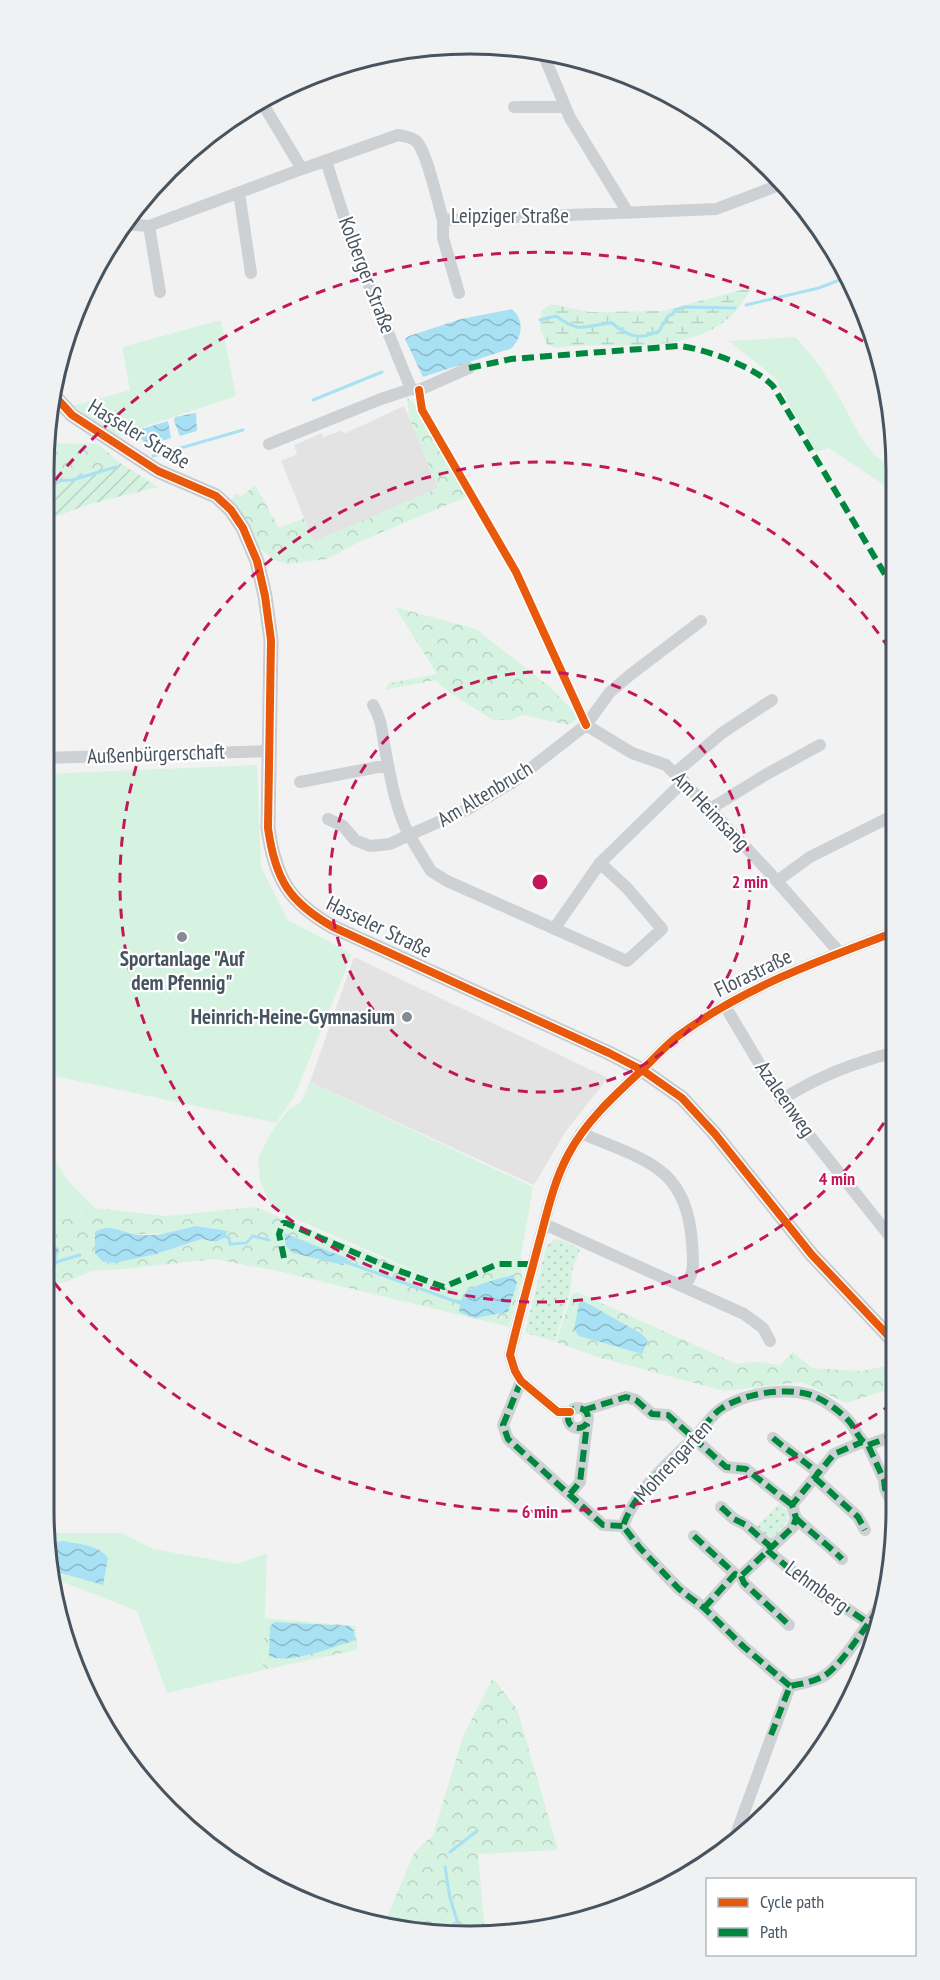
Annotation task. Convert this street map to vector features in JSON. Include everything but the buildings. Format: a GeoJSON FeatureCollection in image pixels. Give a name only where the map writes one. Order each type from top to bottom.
{"type":"FeatureCollection","features":[{"type":"Feature","properties":{"kind":"main road","name":"Hasseler Straße"},"geometry":{"type":"LineString","coordinates":[[60,402],[72,415],[158,471],[216,496],[231,510],[243,528],[257,561],[268,618],[272,662],[268,751],[268,818],[271,849],[285,886],[300,905],[333,927],[642,1070],[682,1098],[715,1134],[812,1255],[886,1333]]}},
{"type":"Feature","properties":{"kind":"street"},"geometry":{"type":"LineString","coordinates":[[546,61],[575,127],[628,213]]}},
{"type":"Feature","properties":{"kind":"street"},"geometry":{"type":"LineString","coordinates":[[514,107],[565,107]]}},
{"type":"Feature","properties":{"kind":"street"},"geometry":{"type":"LineString","coordinates":[[266,108],[302,169]]}},
{"type":"Feature","properties":{"kind":"street","name":"Leipziger Straße"},"geometry":{"type":"LineString","coordinates":[[148,226],[398,135],[409,137],[418,143],[424,154],[443,220],[716,209],[774,187]]}},
{"type":"Feature","properties":{"kind":"street","name":"Kolberger Straße"},"geometry":{"type":"LineString","coordinates":[[326,161],[355,251],[411,388]]}},
{"type":"Feature","properties":{"kind":"street"},"geometry":{"type":"LineString","coordinates":[[239,193],[251,273]]}},
{"type":"Feature","properties":{"kind":"street"},"geometry":{"type":"LineString","coordinates":[[443,220],[443,238],[459,292]]}},
{"type":"Feature","properties":{"kind":"street"},"geometry":{"type":"LineString","coordinates":[[134,225],[148,226],[160,292]]}},
{"type":"Feature","properties":{"kind":"street"},"geometry":{"type":"LineString","coordinates":[[268,444],[411,388],[419,390],[469,368]]}},
{"type":"Feature","properties":{"kind":"street","name":"Am Altenbruch"},"geometry":{"type":"LineString","coordinates":[[328,819],[343,826],[356,840],[370,846],[390,844],[468,809],[513,782],[586,725],[610,692],[701,621]]}},
{"type":"Feature","properties":{"kind":"street"},"geometry":{"type":"LineString","coordinates":[[554,929],[600,864],[679,777],[722,733],[772,700]]}},
{"type":"Feature","properties":{"kind":"street"},"geometry":{"type":"LineString","coordinates":[[373,705],[383,728],[388,765],[400,817],[431,871],[447,881],[627,961],[662,929],[627,888],[600,864]]}},
{"type":"Feature","properties":{"kind":"street","name":"Am Heimsang"},"geometry":{"type":"LineString","coordinates":[[586,725],[632,753],[666,765],[777,881],[839,952]]}},
{"type":"Feature","properties":{"kind":"street"},"geometry":{"type":"LineString","coordinates":[[710,809],[765,774],[820,745]]}},
{"type":"Feature","properties":{"kind":"street","name":"Außenbürgerschaft"},"geometry":{"type":"LineString","coordinates":[[54,758],[268,751]]}},
{"type":"Feature","properties":{"kind":"street"},"geometry":{"type":"LineString","coordinates":[[300,782],[388,765]]}},
{"type":"Feature","properties":{"kind":"street"},"geometry":{"type":"LineString","coordinates":[[777,881],[810,857],[886,819]]}},
{"type":"Feature","properties":{"kind":"street","name":"Florastraße"},"geometry":{"type":"LineString","coordinates":[[521,1381],[510,1355],[558,1177],[581,1133],[598,1113],[677,1037],[725,1006],[839,952],[886,935]]}},
{"type":"Feature","properties":{"kind":"street","name":"Azaleenweg"},"geometry":{"type":"LineString","coordinates":[[725,1006],[781,1100],[886,1231]]}},
{"type":"Feature","properties":{"kind":"street"},"geometry":{"type":"LineString","coordinates":[[781,1100],[805,1085],[851,1064],[886,1054]]}},
{"type":"Feature","properties":{"kind":"street"},"geometry":{"type":"LineString","coordinates":[[581,1133],[650,1164],[675,1183],[687,1206],[692,1239],[693,1272],[684,1286]]}},
{"type":"Feature","properties":{"kind":"street"},"geometry":{"type":"LineString","coordinates":[[544,1224],[744,1314],[762,1328],[770,1341]]}},
{"type":"Feature","properties":{"kind":"street"},"geometry":{"type":"LineString","coordinates":[[623,1526],[603,1526],[508,1439],[503,1425],[521,1381],[558,1412],[570,1412],[577,1408],[584,1410],[626,1397],[636,1400],[652,1414],[668,1415],[726,1467],[746,1469],[792,1504],[796,1518],[842,1559]]}},
{"type":"Feature","properties":{"kind":"street","name":"Mohrengarten"},"geometry":{"type":"LineString","coordinates":[[790,1686],[744,1647],[704,1608],[679,1589],[640,1548],[623,1526],[629,1509],[668,1461],[721,1409],[742,1398],[773,1392],[794,1392],[813,1396],[849,1421],[865,1443],[884,1480],[886,1491]]}},
{"type":"Feature","properties":{"kind":"street"},"geometry":{"type":"LineString","coordinates":[[570,1494],[580,1482],[589,1416],[584,1410]]}},
{"type":"Feature","properties":{"kind":"street"},"geometry":{"type":"LineString","coordinates":[[570,1412],[568,1420],[573,1427],[580,1429],[587,1424]]}},
{"type":"Feature","properties":{"kind":"street"},"geometry":{"type":"LineString","coordinates":[[773,1438],[792,1455],[800,1456],[858,1517],[865,1530]]}},
{"type":"Feature","properties":{"kind":"street"},"geometry":{"type":"LineString","coordinates":[[792,1504],[834,1454],[886,1438]]}},
{"type":"Feature","properties":{"kind":"street","name":"Lehmberg"},"geometry":{"type":"LineString","coordinates":[[721,1507],[734,1519],[746,1525],[821,1595],[837,1602],[868,1623]]}},
{"type":"Feature","properties":{"kind":"street"},"geometry":{"type":"LineString","coordinates":[[704,1608],[793,1527],[796,1518]]}},
{"type":"Feature","properties":{"kind":"street"},"geometry":{"type":"LineString","coordinates":[[694,1536],[789,1625]]}},
{"type":"Feature","properties":{"kind":"street"},"geometry":{"type":"LineString","coordinates":[[738,1827],[790,1686],[805,1684],[824,1677],[872,1617]]}},
{"type":"Feature","properties":{"kind":"shaded area"},"geometry":{"type":"Polygon","coordinates":[[[404,406],[439,488],[314,542],[281,461],[297,454],[294,445],[322,433],[323,437],[340,431],[346,433],[404,406]]]}},
{"type":"Feature","properties":{"kind":"shaded area","name":"Heinrich-Heine-Gymnasium"},"geometry":{"type":"Polygon","coordinates":[[[354,957],[608,1078],[566,1131],[534,1185],[310,1082],[354,957]]]}},
{"type":"Feature","properties":{"kind":"green space"},"geometry":{"type":"Polygon","coordinates":[[[753,287],[731,316],[713,329],[693,338],[648,345],[557,348],[547,345],[540,329],[541,311],[551,304],[590,312],[662,311],[753,287]]]}},
{"type":"Feature","properties":{"kind":"green space"},"geometry":{"type":"Polygon","coordinates":[[[221,320],[236,396],[117,436],[72,406],[130,390],[122,347],[221,320]]]}},
{"type":"Feature","properties":{"kind":"green space"},"geometry":{"type":"Polygon","coordinates":[[[795,337],[812,355],[873,453],[886,463],[886,486],[829,448],[816,452],[774,377],[729,341],[795,337]]]}},
{"type":"Feature","properties":{"kind":"green space"},"geometry":{"type":"Polygon","coordinates":[[[407,398],[417,405],[466,497],[361,541],[327,559],[287,564],[272,559],[256,544],[231,502],[235,493],[242,496],[255,485],[279,528],[304,518],[314,542],[438,488],[409,417],[407,398]]]}},
{"type":"Feature","properties":{"kind":"green space"},"geometry":{"type":"Polygon","coordinates":[[[55,443],[98,444],[120,463],[68,477],[54,478],[55,443]]]}},
{"type":"Feature","properties":{"kind":"green space"},"geometry":{"type":"Polygon","coordinates":[[[120,463],[158,487],[85,506],[54,518],[54,478],[68,477],[120,463]]]}},
{"type":"Feature","properties":{"kind":"green space"},"geometry":{"type":"Polygon","coordinates":[[[395,607],[476,629],[550,687],[573,711],[577,719],[568,725],[523,715],[510,720],[493,720],[450,693],[435,680],[385,690],[389,683],[437,674],[395,607]]]}},
{"type":"Feature","properties":{"kind":"green space","name":"Sportanlage \"Auf dem Pfennig\""},"geometry":{"type":"Polygon","coordinates":[[[257,765],[261,867],[288,920],[352,954],[294,1097],[276,1123],[54,1076],[54,774],[257,765]]]}},
{"type":"Feature","properties":{"kind":"green space","name":"Heinrich-Heine-Gymnasium"},"geometry":{"type":"Polygon","coordinates":[[[310,1082],[533,1187],[521,1255],[469,1276],[443,1283],[273,1209],[260,1181],[258,1158],[272,1131],[288,1110],[301,1102],[310,1082]]]}},
{"type":"Feature","properties":{"kind":"green space"},"geometry":{"type":"Polygon","coordinates":[[[54,1158],[68,1181],[95,1208],[54,1218],[54,1158]]]}},
{"type":"Feature","properties":{"kind":"green space"},"geometry":{"type":"Polygon","coordinates":[[[255,1207],[443,1283],[469,1276],[521,1255],[522,1278],[509,1327],[278,1271],[214,1259],[91,1271],[66,1282],[54,1284],[54,1271],[59,1250],[54,1245],[54,1218],[95,1208],[166,1216],[255,1207]],[[113,1227],[156,1254],[202,1239],[216,1242],[224,1238],[171,1233],[127,1232],[113,1227]]]}},
{"type":"Feature","properties":{"kind":"green space"},"geometry":{"type":"Polygon","coordinates":[[[561,1239],[580,1249],[572,1271],[571,1288],[555,1341],[525,1333],[546,1247],[553,1240],[561,1239]]]}},
{"type":"Feature","properties":{"kind":"green space"},"geometry":{"type":"Polygon","coordinates":[[[577,1292],[737,1364],[758,1362],[779,1366],[793,1352],[812,1368],[861,1371],[886,1366],[886,1390],[846,1403],[802,1382],[724,1391],[597,1357],[556,1342],[572,1294],[577,1292]]]}},
{"type":"Feature","properties":{"kind":"green space"},"geometry":{"type":"Polygon","coordinates":[[[779,1504],[787,1511],[788,1521],[770,1541],[755,1528],[779,1504]]]}},
{"type":"Feature","properties":{"kind":"green space"},"geometry":{"type":"Polygon","coordinates":[[[55,1533],[122,1533],[153,1549],[237,1564],[267,1553],[263,1670],[167,1693],[137,1611],[61,1581],[55,1533]]]}},
{"type":"Feature","properties":{"kind":"green space"},"geometry":{"type":"Polygon","coordinates":[[[265,1618],[356,1626],[357,1650],[263,1670],[265,1618]]]}},
{"type":"Feature","properties":{"kind":"green space"},"geometry":{"type":"Polygon","coordinates":[[[493,1678],[517,1709],[558,1850],[478,1854],[484,1925],[443,1925],[387,1918],[414,1853],[433,1835],[463,1736],[493,1678]]]}},
{"type":"Feature","properties":{"kind":"water"},"geometry":{"type":"Polygon","coordinates":[[[512,309],[519,318],[521,328],[512,348],[423,377],[405,339],[461,319],[512,309]]]}},
{"type":"Feature","properties":{"kind":"water"},"geometry":{"type":"Polygon","coordinates":[[[196,413],[197,431],[180,436],[174,421],[175,417],[196,413]]]}},
{"type":"Feature","properties":{"kind":"water"},"geometry":{"type":"Polygon","coordinates":[[[168,421],[171,438],[147,446],[138,435],[138,430],[168,421]]]}},
{"type":"Feature","properties":{"kind":"water"},"geometry":{"type":"Polygon","coordinates":[[[195,1226],[228,1231],[224,1238],[216,1242],[202,1239],[156,1254],[115,1263],[103,1262],[95,1253],[95,1232],[101,1229],[112,1228],[134,1234],[154,1235],[195,1226]]]}},
{"type":"Feature","properties":{"kind":"water"},"geometry":{"type":"Polygon","coordinates":[[[284,1233],[349,1259],[343,1265],[293,1253],[286,1246],[284,1233]]]}},
{"type":"Feature","properties":{"kind":"water"},"geometry":{"type":"Polygon","coordinates":[[[54,1245],[59,1249],[54,1272],[54,1245]]]}},
{"type":"Feature","properties":{"kind":"water"},"geometry":{"type":"Polygon","coordinates":[[[513,1275],[517,1283],[508,1312],[474,1318],[459,1312],[463,1297],[469,1290],[513,1275]]]}},
{"type":"Feature","properties":{"kind":"water"},"geometry":{"type":"Polygon","coordinates":[[[583,1301],[642,1334],[648,1341],[642,1354],[579,1336],[574,1330],[579,1303],[583,1301]]]}},
{"type":"Feature","properties":{"kind":"water"},"geometry":{"type":"Polygon","coordinates":[[[57,1542],[87,1545],[104,1553],[108,1558],[103,1585],[59,1573],[57,1542]]]}},
{"type":"Feature","properties":{"kind":"water"},"geometry":{"type":"Polygon","coordinates":[[[274,1622],[350,1626],[354,1631],[355,1640],[300,1657],[269,1656],[270,1627],[274,1622]]]}},
{"type":"Feature","properties":{"kind":"waterway"},"geometry":{"type":"LineString","coordinates":[[746,305],[819,288],[840,280]]}},
{"type":"Feature","properties":{"kind":"waterway"},"geometry":{"type":"LineString","coordinates":[[540,320],[556,316],[578,327],[612,323],[628,334],[646,336],[659,331],[668,316],[675,310],[685,307],[735,308]]}},
{"type":"Feature","properties":{"kind":"waterway"},"geometry":{"type":"LineString","coordinates":[[313,400],[382,372]]}},
{"type":"Feature","properties":{"kind":"waterway"},"geometry":{"type":"LineString","coordinates":[[153,456],[243,430]]}},
{"type":"Feature","properties":{"kind":"waterway"},"geometry":{"type":"LineString","coordinates":[[54,481],[72,480],[116,467]]}},
{"type":"Feature","properties":{"kind":"waterway"},"geometry":{"type":"LineString","coordinates":[[222,1235],[229,1238],[230,1244],[246,1243],[253,1236],[269,1240]]}},
{"type":"Feature","properties":{"kind":"waterway"},"geometry":{"type":"LineString","coordinates":[[54,1263],[80,1255]]}},
{"type":"Feature","properties":{"kind":"waterway"},"geometry":{"type":"LineString","coordinates":[[343,1261],[460,1303]]}},
{"type":"Feature","properties":{"kind":"waterway"},"geometry":{"type":"LineString","coordinates":[[450,1852],[477,1831]]}},
{"type":"Feature","properties":{"kind":"waterway"},"geometry":{"type":"LineString","coordinates":[[445,1867],[450,1898],[459,1926]]}},
{"type":"Feature","properties":{"kind":"marked path"},"geometry":{"type":"LineString","coordinates":[[469,368],[511,359],[679,346],[716,355],[755,372],[773,386],[886,576]]}},
{"type":"Feature","properties":{"kind":"marked path"},"geometry":{"type":"LineString","coordinates":[[284,1258],[279,1234],[283,1223],[286,1223],[386,1266],[444,1287],[498,1264],[533,1264]]}},
{"type":"Feature","properties":{"kind":"marked path"},"geometry":{"type":"LineString","coordinates":[[521,1381],[503,1425],[508,1439],[603,1525],[623,1526]]}},
{"type":"Feature","properties":{"kind":"marked path"},"geometry":{"type":"LineString","coordinates":[[790,1686],[744,1647],[704,1608],[679,1589],[640,1548],[623,1526],[629,1513],[653,1478],[694,1438],[714,1414],[732,1403],[765,1393],[789,1392],[811,1395],[841,1413],[868,1445],[884,1480],[886,1491]]}},
{"type":"Feature","properties":{"kind":"marked path"},"geometry":{"type":"LineString","coordinates":[[584,1410],[626,1397],[636,1400],[652,1414],[668,1415],[726,1467],[746,1469],[792,1505]]}},
{"type":"Feature","properties":{"kind":"marked path"},"geometry":{"type":"LineString","coordinates":[[578,1408],[585,1411],[588,1418],[585,1425],[578,1428],[571,1425],[568,1418],[571,1411],[578,1408]]}},
{"type":"Feature","properties":{"kind":"marked path"},"geometry":{"type":"LineString","coordinates":[[570,1494],[580,1482],[587,1424]]}},
{"type":"Feature","properties":{"kind":"marked path"},"geometry":{"type":"LineString","coordinates":[[773,1438],[818,1473]]}},
{"type":"Feature","properties":{"kind":"marked path"},"geometry":{"type":"LineString","coordinates":[[868,1445],[886,1439]]}},
{"type":"Feature","properties":{"kind":"marked path"},"geometry":{"type":"LineString","coordinates":[[704,1608],[735,1574],[741,1576],[793,1527],[796,1518],[792,1505],[834,1454],[862,1442]]}},
{"type":"Feature","properties":{"kind":"marked path"},"geometry":{"type":"LineString","coordinates":[[815,1478],[858,1517],[865,1530]]}},
{"type":"Feature","properties":{"kind":"marked path"},"geometry":{"type":"LineString","coordinates":[[721,1507],[772,1548]]}},
{"type":"Feature","properties":{"kind":"marked path"},"geometry":{"type":"LineString","coordinates":[[796,1518],[842,1559]]}},
{"type":"Feature","properties":{"kind":"marked path"},"geometry":{"type":"LineString","coordinates":[[694,1536],[735,1574]]}},
{"type":"Feature","properties":{"kind":"marked path"},"geometry":{"type":"LineString","coordinates":[[767,1550],[821,1595],[837,1602],[868,1623]]}},
{"type":"Feature","properties":{"kind":"marked path"},"geometry":{"type":"LineString","coordinates":[[741,1576],[744,1583],[789,1625]]}},
{"type":"Feature","properties":{"kind":"marked path"},"geometry":{"type":"LineString","coordinates":[[771,1735],[790,1686],[814,1680],[829,1672],[847,1653],[872,1618]]}},
{"type":"Feature","properties":{"kind":"cycle path"},"geometry":{"type":"LineString","coordinates":[[419,390],[422,410],[516,572],[586,725]]}},
{"type":"Feature","properties":{"kind":"cycle path"},"geometry":{"type":"LineString","coordinates":[[60,402],[72,415],[158,471],[216,496],[231,510],[243,528],[257,561],[271,640],[268,828],[280,875],[295,898],[318,918],[333,927],[609,1053],[642,1070],[682,1098],[715,1134],[812,1255],[886,1333]]}},
{"type":"Feature","properties":{"kind":"cycle path"},"geometry":{"type":"LineString","coordinates":[[570,1412],[558,1412],[521,1381],[510,1355],[554,1190],[562,1166],[575,1143],[592,1120],[621,1089],[673,1040],[703,1019],[755,989],[783,976],[886,935]]}},
{"type":"Feature","properties":{"kind":"place","name":"Sportanlage \"Auf dem Pfennig\""},"geometry":{"type":"Point","coordinates":[182,937]}},
{"type":"Feature","properties":{"kind":"place","name":"Heinrich-Heine-Gymnasium"},"geometry":{"type":"Point","coordinates":[407,1017]}}]}
